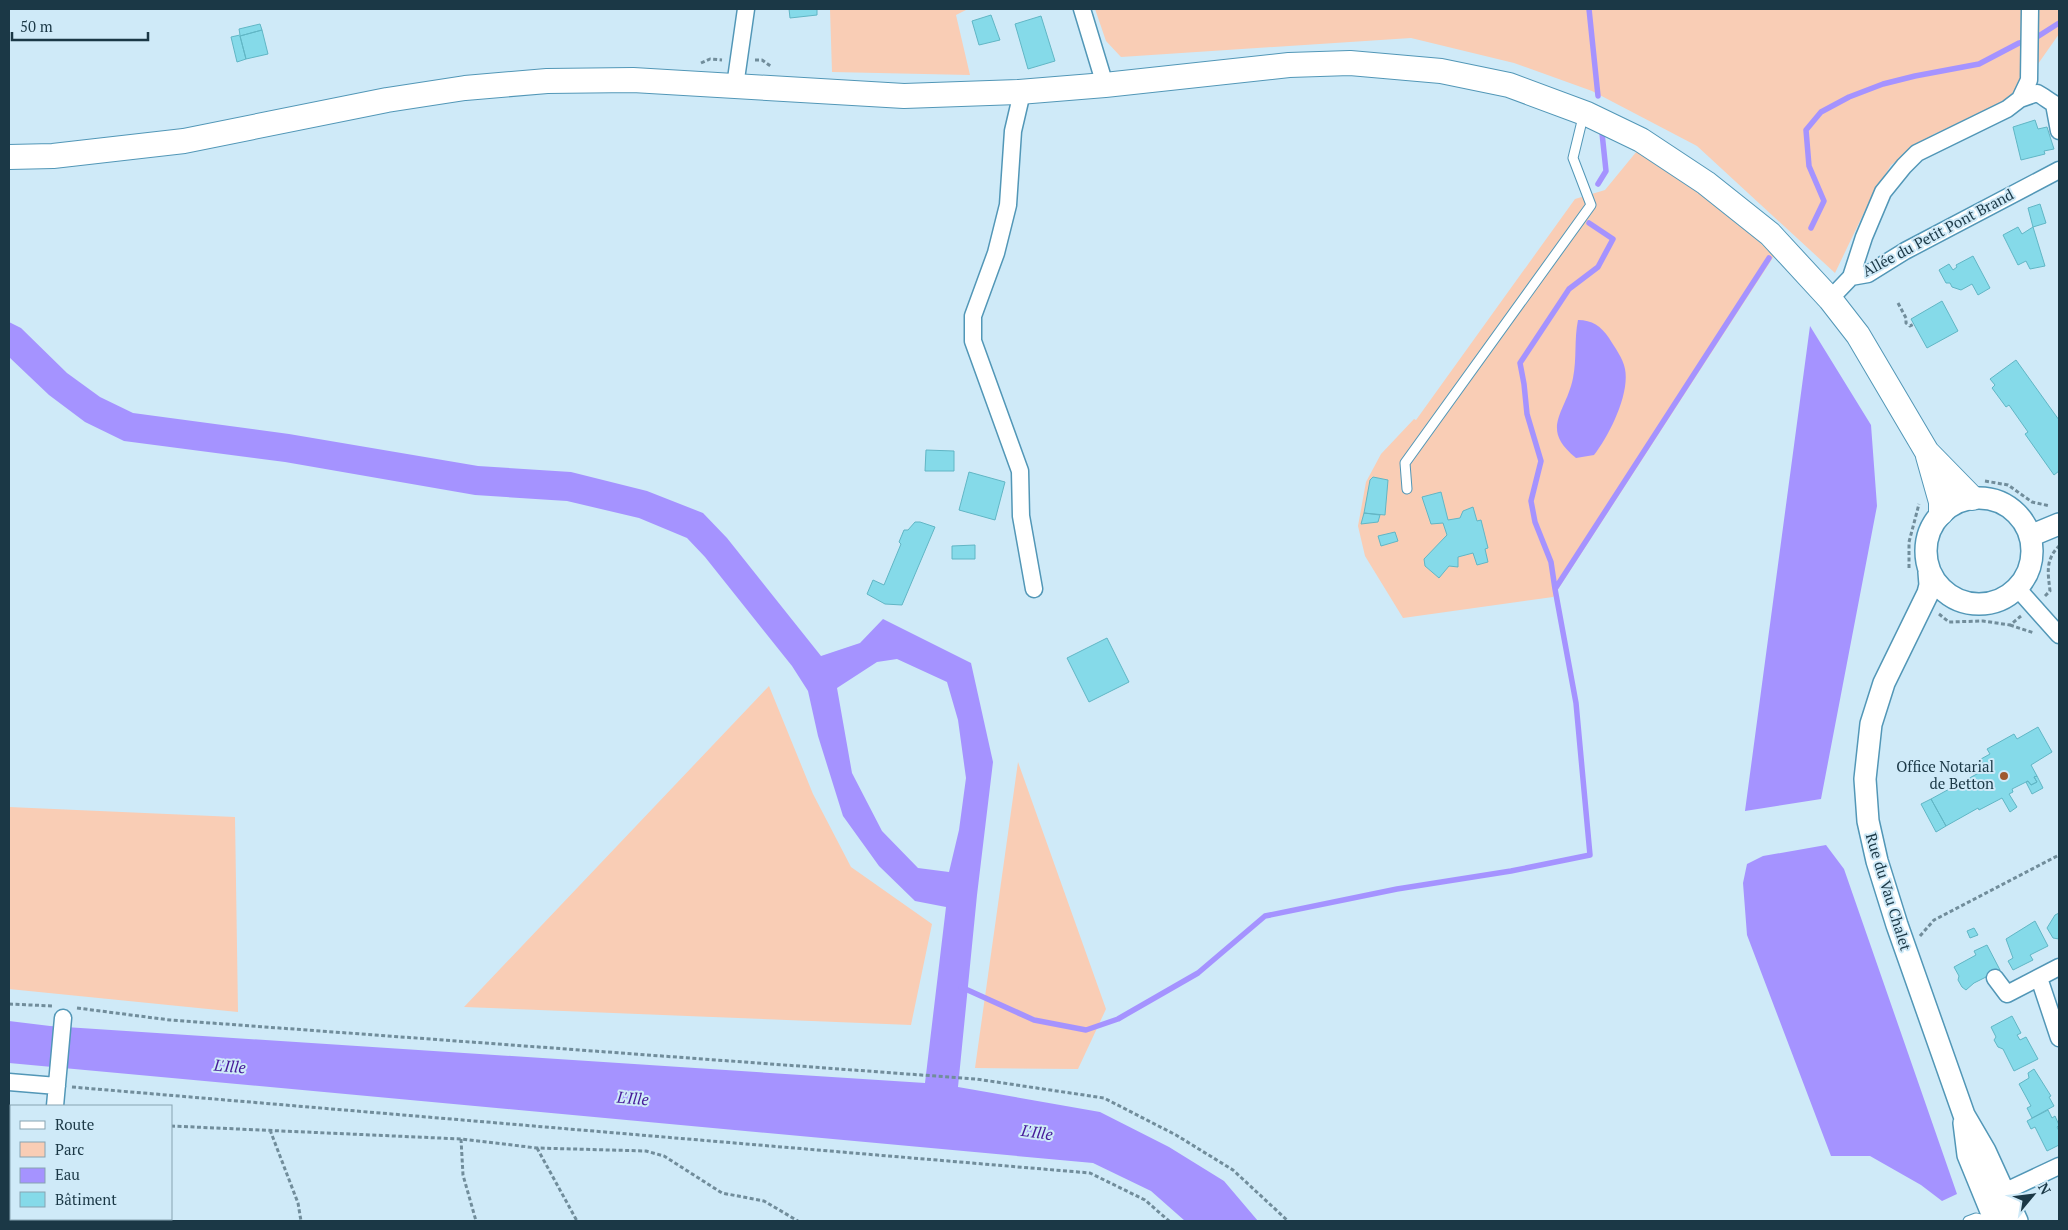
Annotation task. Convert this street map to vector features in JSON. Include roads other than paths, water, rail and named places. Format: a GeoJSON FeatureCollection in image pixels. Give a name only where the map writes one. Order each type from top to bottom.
{"type":"FeatureCollection","features":[{"type":"Feature","properties":{"kind":"main road"},"geometry":{"type":"LineString","coordinates":[[9,157],[53,156],[184,141],[271,118],[465,88],[589,76],[735,86],[837,87],[904,96],[1105,85],[1289,65],[1372,61],[1441,71],[1509,86],[1587,114],[1640,140],[1706,183],[1770,234],[1830,299],[1858,335],[1927,452],[1941,502],[1941,513]]}},
{"type":"Feature","properties":{"kind":"main road"},"geometry":{"type":"LineString","coordinates":[[1927,452],[1977,489]]}},
{"type":"Feature","properties":{"kind":"street"},"geometry":{"type":"LineString","coordinates":[[735,86],[747,16],[746,9]]}},
{"type":"Feature","properties":{"kind":"street"},"geometry":{"type":"LineString","coordinates":[[1082,9],[1105,85]]}},
{"type":"Feature","properties":{"kind":"street"},"geometry":{"type":"LineString","coordinates":[[2020,100],[2029,80],[2030,9]]}},
{"type":"Feature","properties":{"kind":"street"},"geometry":{"type":"LineString","coordinates":[[1017,89],[1020,101],[1013,131],[1008,205],[996,253],[973,316],[973,341],[1020,471],[1021,516],[1034,589]]}},
{"type":"Feature","properties":{"kind":"street"},"geometry":{"type":"LineString","coordinates":[[1830,299],[1852,277],[1864,237],[1883,192],[1917,153],[2037,93],[2057,105],[2059,131]]}},
{"type":"Feature","properties":{"kind":"street","name":"Allée du Petit Pont Brand"},"geometry":{"type":"LineString","coordinates":[[1852,277],[1868,274],[1905,250],[2059,170]]}},
{"type":"Feature","properties":{"kind":"street"},"geometry":{"type":"LineString","coordinates":[[1977,489],[1991,499],[2008,506],[2022,519],[2030,536],[2033,555],[2028,573],[2018,589],[2000,601],[1980,606],[1959,602],[1941,590],[1919,571],[1925,557],[1926,541],[1932,526],[1941,513],[1977,489]]}},
{"type":"Feature","properties":{"kind":"street"},"geometry":{"type":"LineString","coordinates":[[2030,536],[2058,515]]}},
{"type":"Feature","properties":{"kind":"street","name":"Rue du Vau Chalet"},"geometry":{"type":"LineString","coordinates":[[1919,571],[1930,585],[1928,593],[1884,683],[1871,724],[1865,779],[1868,821],[1877,861],[1897,925],[1964,1115],[1968,1156],[2009,1217]]}},
{"type":"Feature","properties":{"kind":"street"},"geometry":{"type":"LineString","coordinates":[[2018,589],[2032,607],[2059,635]]}},
{"type":"Feature","properties":{"kind":"street","name":"Rue du Vau Chalet"},"geometry":{"type":"LineString","coordinates":[[1906,636],[1935,610],[1959,602]]}},
{"type":"Feature","properties":{"kind":"street"},"geometry":{"type":"LineString","coordinates":[[1995,978],[2007,994],[2059,966]]}},
{"type":"Feature","properties":{"kind":"street"},"geometry":{"type":"LineString","coordinates":[[2039,978],[2059,1038]]}},
{"type":"Feature","properties":{"kind":"street"},"geometry":{"type":"LineString","coordinates":[[55,1105],[64,1010]]}},
{"type":"Feature","properties":{"kind":"street"},"geometry":{"type":"LineString","coordinates":[[9,1082],[57,1081]]}},
{"type":"Feature","properties":{"kind":"street"},"geometry":{"type":"LineString","coordinates":[[1994,1196],[2059,1166]]}},
{"type":"Feature","properties":{"kind":"lane"},"geometry":{"type":"LineString","coordinates":[[1407,489],[1405,463],[1591,206],[1573,158],[1582,121],[1587,114]]}},
{"type":"Feature","properties":{"kind":"lane"},"geometry":{"type":"LineString","coordinates":[[1968,1221],[1976,1218],[1989,1221]]}},
{"type":"Feature","properties":{"kind":"water"},"geometry":{"type":"Polygon","coordinates":[[[1578,320],[1592,323],[1606,334],[1622,361],[1626,379],[1617,414],[1600,447],[1594,455],[1576,458],[1559,438],[1557,429],[1558,420],[1573,378],[1578,320]]]}},
{"type":"Feature","properties":{"kind":"water","name":"L'Ille"},"geometry":{"type":"Polygon","coordinates":[[[9,322],[21,328],[67,373],[100,397],[133,413],[289,434],[478,466],[571,472],[647,491],[703,513],[727,538],[821,656],[860,643],[883,619],[971,663],[993,762],[977,895],[958,1087],[1100,1112],[1169,1147],[1224,1181],[1258,1221],[1185,1221],[1151,1191],[1093,1163],[9,1063],[9,1021],[50,1026],[925,1083],[946,907],[915,901],[879,866],[843,816],[818,736],[808,691],[792,666],[705,557],[687,538],[639,518],[567,501],[475,495],[285,462],[124,441],[85,422],[49,395],[9,357],[9,322]],[[897,659],[877,662],[837,688],[852,773],[882,831],[918,868],[949,872],[959,830],[966,778],[958,720],[947,682],[897,659]]]}},
{"type":"Feature","properties":{"kind":"water"},"geometry":{"type":"Polygon","coordinates":[[[1810,326],[1871,425],[1877,506],[1821,799],[1745,811],[1810,326]]]}},
{"type":"Feature","properties":{"kind":"water"},"geometry":{"type":"Polygon","coordinates":[[[1826,845],[1844,869],[1957,1194],[1942,1201],[1921,1185],[1870,1156],[1831,1156],[1747,935],[1743,883],[1747,864],[1763,856],[1826,845]]]}},
{"type":"Feature","properties":{"kind":"waterway"},"geometry":{"type":"LineString","coordinates":[[1589,9],[1598,96]]}},
{"type":"Feature","properties":{"kind":"waterway"},"geometry":{"type":"LineString","coordinates":[[1811,228],[1824,201],[1809,166],[1806,130],[1821,112],[1849,97],[1883,84],[1979,64],[2019,43],[2037,37],[2059,23]]}},
{"type":"Feature","properties":{"kind":"waterway"},"geometry":{"type":"LineString","coordinates":[[1598,184],[1606,171],[1602,133]]}},
{"type":"Feature","properties":{"kind":"waterway"},"geometry":{"type":"LineString","coordinates":[[1555,589],[1551,562],[1535,522],[1531,501],[1541,461],[1527,414],[1520,363],[1569,289],[1598,267],[1613,239],[1589,223]]}},
{"type":"Feature","properties":{"kind":"waterway"},"geometry":{"type":"LineString","coordinates":[[961,987],[1034,1020],[1086,1030],[1118,1019],[1198,973],[1265,916],[1397,889],[1511,871],[1590,855],[1576,703],[1555,589],[1769,258]]}},
{"type":"Feature","properties":{"kind":"place","name":"Office Notarial de Betton"},"geometry":{"type":"Point","coordinates":[2004,776]}}]}
